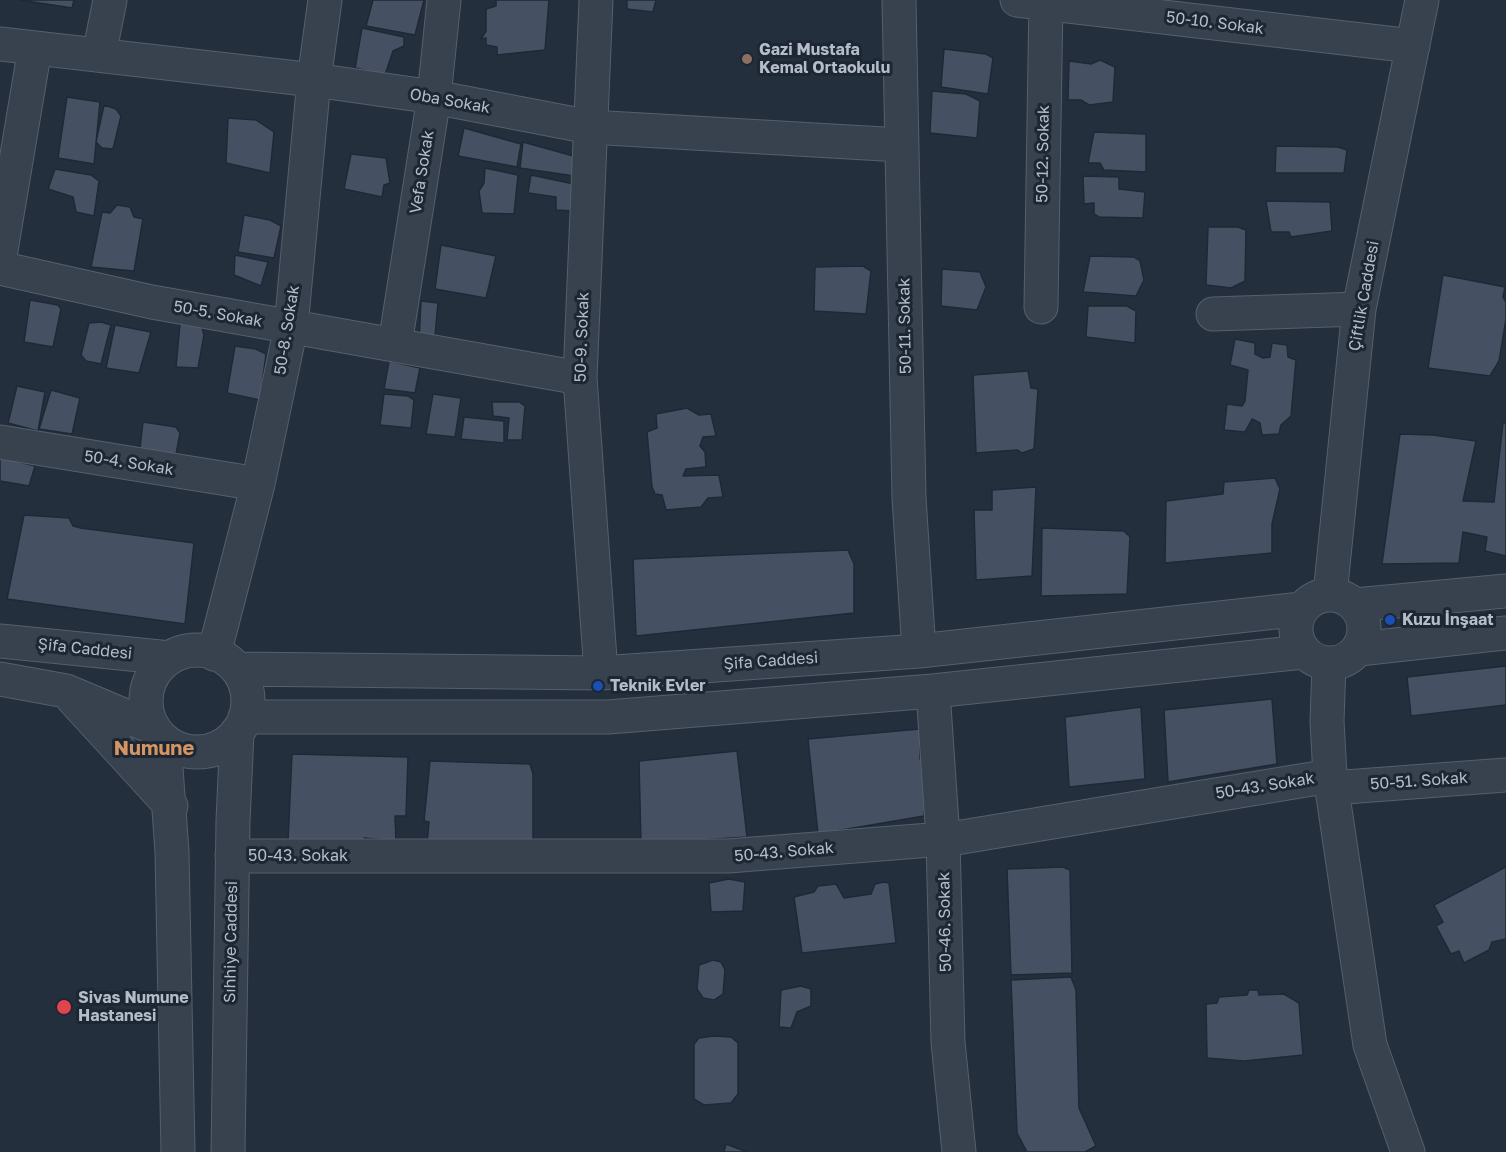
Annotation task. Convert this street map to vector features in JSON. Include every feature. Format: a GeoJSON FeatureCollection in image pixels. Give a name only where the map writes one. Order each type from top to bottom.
{"type":"FeatureCollection","features":[{"type":"Feature","properties":{"kind":"street"},"geometry":{"type":"LineString","coordinates":[[99,55],[110,0]]}},
{"type":"Feature","properties":{"kind":"street","name":"50-8. Sokak"},"geometry":{"type":"LineString","coordinates":[[226,661],[258,484],[291,327],[314,80],[325,0]]}},
{"type":"Feature","properties":{"kind":"street","name":"Vefa Sokak"},"geometry":{"type":"LineString","coordinates":[[395,344],[434,97],[444,0]]}},
{"type":"Feature","properties":{"kind":"street","name":"50-9. Sokak"},"geometry":{"type":"LineString","coordinates":[[596,0],[580,378],[601,674]]}},
{"type":"Feature","properties":{"kind":"street","name":"50-11. Sokak"},"geometry":{"type":"LineString","coordinates":[[899,0],[900,145],[909,498],[919,651]]}},
{"type":"Feature","properties":{"kind":"street","name":"Çiftlik Caddesi"},"geometry":{"type":"LineString","coordinates":[[1329,603],[1359,309],[1422,0]]}},
{"type":"Feature","properties":{"kind":"street","name":"50-10. Sokak"},"geometry":{"type":"LineString","coordinates":[[1036,1],[1168,9],[1413,46]]}},
{"type":"Feature","properties":{"kind":"street","name":"50-12. Sokak"},"geometry":{"type":"LineString","coordinates":[[1036,1],[1041,307]]}},
{"type":"Feature","properties":{"kind":"street","name":"Oba Sokak"},"geometry":{"type":"LineString","coordinates":[[0,44],[314,80],[434,97],[590,127],[900,145]]}},
{"type":"Feature","properties":{"kind":"street"},"geometry":{"type":"LineString","coordinates":[[0,256],[35,48]]}},
{"type":"Feature","properties":{"kind":"street","name":"50-5. Sokak"},"geometry":{"type":"LineString","coordinates":[[0,268],[152,302],[580,378]]}},
{"type":"Feature","properties":{"kind":"street"},"geometry":{"type":"LineString","coordinates":[[1213,314],[1359,309]]}},
{"type":"Feature","properties":{"kind":"street","name":"50-4. Sokak"},"geometry":{"type":"LineString","coordinates":[[0,442],[258,484]]}},
{"type":"Feature","properties":{"kind":"street","name":"Şifa Caddesi"},"geometry":{"type":"LineString","coordinates":[[226,661],[601,674],[919,651],[1329,603],[1506,591]]}},
{"type":"Feature","properties":{"kind":"street"},"geometry":{"type":"LineString","coordinates":[[241,724],[608,717],[1316,658],[1346,660],[1359,649],[1364,624],[1329,603],[1295,631],[1316,658],[1327,721],[1331,782],[1370,1045],[1408,1152]]}},
{"type":"Feature","properties":{"kind":"street"},"geometry":{"type":"LineString","coordinates":[[1359,649],[1506,633]]}},
{"type":"Feature","properties":{"kind":"street","name":"Şifa Caddesi"},"geometry":{"type":"LineString","coordinates":[[0,641],[170,658]]}},
{"type":"Feature","properties":{"kind":"street"},"geometry":{"type":"LineString","coordinates":[[0,679],[66,691],[159,734],[183,750],[202,751],[223,745],[241,724],[247,692],[226,661],[191,651],[170,658],[152,677],[146,693],[147,710],[159,734],[171,806],[178,1152]]}},
{"type":"Feature","properties":{"kind":"street"},"geometry":{"type":"LineString","coordinates":[[66,691],[171,806]]}},
{"type":"Feature","properties":{"kind":"street","name":"50-46. Sokak"},"geometry":{"type":"LineString","coordinates":[[933,691],[942,839],[948,1042],[959,1152]]}},
{"type":"Feature","properties":{"kind":"street","name":"Sıhhiye Caddesi"},"geometry":{"type":"LineString","coordinates":[[228,1152],[232,856],[241,724]]}},
{"type":"Feature","properties":{"kind":"street","name":"50-51. Sokak"},"geometry":{"type":"LineString","coordinates":[[1331,782],[1506,775]]}},
{"type":"Feature","properties":{"kind":"street","name":"50-43. Sokak"},"geometry":{"type":"LineString","coordinates":[[232,856],[728,856],[942,839],[1331,782]]}},
{"type":"Feature","properties":{"kind":"building"},"geometry":{"type":"Polygon","coordinates":[[[20,0],[74,0],[72,8],[20,0]]]}},
{"type":"Feature","properties":{"kind":"building"},"geometry":{"type":"Polygon","coordinates":[[[373,0],[424,0],[415,35],[366,26],[373,0]]]}},
{"type":"Feature","properties":{"kind":"building"},"geometry":{"type":"Polygon","coordinates":[[[496,0],[549,0],[545,50],[497,55],[497,47],[486,45],[486,38],[481,39],[486,31],[486,9],[496,6],[496,0]]]}},
{"type":"Feature","properties":{"kind":"building"},"geometry":{"type":"Polygon","coordinates":[[[627,0],[656,0],[653,12],[627,9],[627,0]]]}},
{"type":"Feature","properties":{"kind":"building"},"geometry":{"type":"Polygon","coordinates":[[[362,28],[404,37],[404,46],[393,51],[385,75],[355,68],[362,28]]]}},
{"type":"Feature","properties":{"kind":"building"},"geometry":{"type":"Polygon","coordinates":[[[944,49],[986,54],[993,58],[988,94],[941,87],[944,49]]]}},
{"type":"Feature","properties":{"kind":"building"},"geometry":{"type":"Polygon","coordinates":[[[1100,60],[1115,67],[1113,102],[1089,105],[1081,100],[1068,100],[1069,61],[1091,64],[1100,60]]]}},
{"type":"Feature","properties":{"kind":"building"},"geometry":{"type":"Polygon","coordinates":[[[932,91],[966,94],[980,101],[977,138],[930,133],[932,91]]]}},
{"type":"Feature","properties":{"kind":"building"},"geometry":{"type":"Polygon","coordinates":[[[67,97],[100,102],[94,164],[58,158],[67,97]]]}},
{"type":"Feature","properties":{"kind":"building"},"geometry":{"type":"Polygon","coordinates":[[[104,105],[116,109],[121,116],[113,149],[102,148],[96,142],[104,105]]]}},
{"type":"Feature","properties":{"kind":"building"},"geometry":{"type":"Polygon","coordinates":[[[228,118],[256,120],[274,132],[270,173],[226,163],[228,118]]]}},
{"type":"Feature","properties":{"kind":"building"},"geometry":{"type":"Polygon","coordinates":[[[464,128],[521,144],[517,167],[458,156],[464,128]]]}},
{"type":"Feature","properties":{"kind":"building"},"geometry":{"type":"Polygon","coordinates":[[[1094,132],[1146,134],[1146,172],[1104,170],[1100,163],[1088,163],[1094,132]]]}},
{"type":"Feature","properties":{"kind":"building"},"geometry":{"type":"Polygon","coordinates":[[[523,142],[577,157],[574,176],[520,168],[523,142]]]}},
{"type":"Feature","properties":{"kind":"building"},"geometry":{"type":"Polygon","coordinates":[[[1276,146],[1338,147],[1347,150],[1344,173],[1275,173],[1276,146]]]}},
{"type":"Feature","properties":{"kind":"building"},"geometry":{"type":"Polygon","coordinates":[[[351,154],[386,158],[390,183],[384,185],[382,197],[344,189],[351,154]]]}},
{"type":"Feature","properties":{"kind":"building"},"geometry":{"type":"Polygon","coordinates":[[[485,168],[518,175],[514,214],[482,213],[479,191],[484,183],[485,168]]]}},
{"type":"Feature","properties":{"kind":"building"},"geometry":{"type":"Polygon","coordinates":[[[55,169],[91,175],[99,181],[94,216],[76,212],[73,197],[48,189],[55,169]]]}},
{"type":"Feature","properties":{"kind":"building"},"geometry":{"type":"Polygon","coordinates":[[[531,175],[574,184],[574,211],[556,210],[556,197],[528,193],[531,175]]]}},
{"type":"Feature","properties":{"kind":"building"},"geometry":{"type":"Polygon","coordinates":[[[1083,176],[1119,177],[1119,189],[1145,192],[1143,218],[1099,217],[1094,214],[1094,203],[1084,204],[1083,176]]]}},
{"type":"Feature","properties":{"kind":"building"},"geometry":{"type":"Polygon","coordinates":[[[1266,201],[1330,202],[1332,231],[1291,237],[1289,232],[1271,232],[1266,201]]]}},
{"type":"Feature","properties":{"kind":"building"},"geometry":{"type":"Polygon","coordinates":[[[117,205],[130,207],[134,217],[143,219],[134,271],[91,267],[102,212],[110,213],[117,205]]]}},
{"type":"Feature","properties":{"kind":"building"},"geometry":{"type":"Polygon","coordinates":[[[244,215],[270,220],[281,226],[274,258],[238,252],[244,215]]]}},
{"type":"Feature","properties":{"kind":"building"},"geometry":{"type":"Polygon","coordinates":[[[1208,227],[1238,227],[1246,230],[1245,281],[1231,288],[1206,285],[1208,227]]]}},
{"type":"Feature","properties":{"kind":"building"},"geometry":{"type":"Polygon","coordinates":[[[441,245],[496,256],[486,298],[435,289],[441,245]]]}},
{"type":"Feature","properties":{"kind":"building"},"geometry":{"type":"Polygon","coordinates":[[[235,255],[268,262],[261,286],[234,275],[235,255]]]}},
{"type":"Feature","properties":{"kind":"building"},"geometry":{"type":"Polygon","coordinates":[[[1090,256],[1134,257],[1140,261],[1144,280],[1136,296],[1083,292],[1090,256]]]}},
{"type":"Feature","properties":{"kind":"building"},"geometry":{"type":"Polygon","coordinates":[[[863,266],[871,271],[866,314],[814,311],[815,267],[863,266]]]}},
{"type":"Feature","properties":{"kind":"building"},"geometry":{"type":"Polygon","coordinates":[[[942,269],[980,272],[986,287],[977,310],[941,306],[942,269]]]}},
{"type":"Feature","properties":{"kind":"building"},"geometry":{"type":"Polygon","coordinates":[[[1443,275],[1505,287],[1503,297],[1506,302],[1506,319],[1499,361],[1490,376],[1428,368],[1443,275]]]}},
{"type":"Feature","properties":{"kind":"building"},"geometry":{"type":"Polygon","coordinates":[[[30,300],[58,305],[61,309],[53,347],[24,342],[30,300]]]}},
{"type":"Feature","properties":{"kind":"building"},"geometry":{"type":"Polygon","coordinates":[[[421,301],[438,303],[434,347],[419,341],[421,301]]]}},
{"type":"Feature","properties":{"kind":"building"},"geometry":{"type":"Polygon","coordinates":[[[1088,306],[1127,306],[1136,311],[1135,343],[1086,337],[1088,306]]]}},
{"type":"Feature","properties":{"kind":"building"},"geometry":{"type":"Polygon","coordinates":[[[101,322],[111,325],[101,364],[86,361],[81,355],[89,323],[101,322]]]}},
{"type":"Feature","properties":{"kind":"building"},"geometry":{"type":"Polygon","coordinates":[[[180,324],[201,324],[204,335],[198,368],[176,367],[180,324]]]}},
{"type":"Feature","properties":{"kind":"building"},"geometry":{"type":"Polygon","coordinates":[[[115,325],[151,332],[139,373],[106,368],[115,325]]]}},
{"type":"Feature","properties":{"kind":"building"},"geometry":{"type":"Polygon","coordinates":[[[1235,339],[1255,343],[1255,354],[1263,358],[1270,357],[1272,343],[1287,345],[1288,357],[1296,360],[1291,416],[1281,425],[1279,434],[1262,435],[1260,423],[1252,419],[1245,432],[1224,430],[1227,404],[1242,406],[1245,401],[1248,370],[1230,365],[1235,339]]]}},
{"type":"Feature","properties":{"kind":"building"},"geometry":{"type":"Polygon","coordinates":[[[235,346],[256,349],[266,354],[260,400],[227,393],[235,346]]]}},
{"type":"Feature","properties":{"kind":"building"},"geometry":{"type":"Polygon","coordinates":[[[389,361],[420,368],[415,393],[384,389],[389,361]]]}},
{"type":"Feature","properties":{"kind":"building"},"geometry":{"type":"Polygon","coordinates":[[[1028,371],[1031,388],[1038,389],[1034,449],[1022,453],[1017,450],[976,453],[973,375],[1028,371]]]}},
{"type":"Feature","properties":{"kind":"building"},"geometry":{"type":"Polygon","coordinates":[[[17,386],[45,392],[38,431],[8,423],[17,386]]]}},
{"type":"Feature","properties":{"kind":"building"},"geometry":{"type":"Polygon","coordinates":[[[51,390],[80,398],[72,434],[39,429],[51,390]]]}},
{"type":"Feature","properties":{"kind":"building"},"geometry":{"type":"Polygon","coordinates":[[[384,394],[408,396],[414,400],[411,428],[380,425],[384,394]]]}},
{"type":"Feature","properties":{"kind":"building"},"geometry":{"type":"Polygon","coordinates":[[[433,394],[461,398],[455,437],[426,434],[433,394]]]}},
{"type":"Feature","properties":{"kind":"building"},"geometry":{"type":"Polygon","coordinates":[[[492,402],[519,402],[525,406],[522,440],[507,440],[509,418],[493,416],[492,402]]]}},
{"type":"Feature","properties":{"kind":"building"},"geometry":{"type":"Polygon","coordinates":[[[687,408],[699,415],[711,414],[716,436],[703,437],[700,446],[705,452],[706,467],[686,469],[683,476],[719,475],[723,497],[708,498],[701,507],[666,510],[662,495],[655,494],[652,487],[647,432],[657,428],[656,414],[687,408]]]}},
{"type":"Feature","properties":{"kind":"building"},"geometry":{"type":"Polygon","coordinates":[[[464,417],[504,421],[504,443],[461,439],[464,417]]]}},
{"type":"Feature","properties":{"kind":"building"},"geometry":{"type":"Polygon","coordinates":[[[143,422],[176,427],[180,433],[174,465],[139,457],[143,422]]]}},
{"type":"Feature","properties":{"kind":"building"},"geometry":{"type":"Polygon","coordinates":[[[1503,423],[1506,423],[1506,556],[1485,551],[1487,537],[1463,532],[1459,563],[1382,564],[1400,434],[1433,435],[1476,441],[1463,501],[1494,502],[1503,423]]]}},
{"type":"Feature","properties":{"kind":"building"},"geometry":{"type":"Polygon","coordinates":[[[0,457],[35,466],[29,486],[0,481],[0,457]]]}},
{"type":"Feature","properties":{"kind":"building"},"geometry":{"type":"Polygon","coordinates":[[[1275,478],[1280,489],[1272,524],[1272,553],[1165,563],[1166,501],[1223,494],[1224,482],[1275,478]]]}},
{"type":"Feature","properties":{"kind":"building"},"geometry":{"type":"Polygon","coordinates":[[[1036,487],[1032,576],[976,580],[974,510],[992,510],[992,490],[1036,487]]]}},
{"type":"Feature","properties":{"kind":"building"},"geometry":{"type":"Polygon","coordinates":[[[24,515],[69,518],[73,526],[81,528],[194,543],[185,624],[7,599],[24,515]]]}},
{"type":"Feature","properties":{"kind":"building"},"geometry":{"type":"Polygon","coordinates":[[[1042,528],[1124,531],[1130,537],[1127,594],[1041,596],[1042,528]]]}},
{"type":"Feature","properties":{"kind":"building"},"geometry":{"type":"Polygon","coordinates":[[[848,550],[854,564],[854,613],[636,636],[633,559],[848,550]]]}},
{"type":"Feature","properties":{"kind":"building"},"geometry":{"type":"Polygon","coordinates":[[[1506,666],[1506,705],[1411,716],[1407,677],[1506,666]]]}},
{"type":"Feature","properties":{"kind":"building"},"geometry":{"type":"Polygon","coordinates":[[[1272,699],[1277,764],[1168,782],[1164,710],[1272,699]]]}},
{"type":"Feature","properties":{"kind":"building"},"geometry":{"type":"Polygon","coordinates":[[[1141,707],[1145,779],[1069,787],[1065,717],[1141,707]]]}},
{"type":"Feature","properties":{"kind":"building"},"geometry":{"type":"Polygon","coordinates":[[[920,729],[920,759],[928,760],[924,816],[818,834],[808,739],[920,729]]]}},
{"type":"Feature","properties":{"kind":"building"},"geometry":{"type":"Polygon","coordinates":[[[737,751],[747,837],[641,844],[639,761],[737,751]]]}},
{"type":"Feature","properties":{"kind":"building"},"geometry":{"type":"Polygon","coordinates":[[[292,754],[408,757],[406,816],[395,816],[396,841],[364,838],[366,847],[288,841],[292,754]]]}},
{"type":"Feature","properties":{"kind":"building"},"geometry":{"type":"Polygon","coordinates":[[[430,761],[530,764],[533,774],[533,851],[427,843],[429,822],[424,821],[430,761]]]}},
{"type":"Feature","properties":{"kind":"building"},"geometry":{"type":"Polygon","coordinates":[[[1063,867],[1070,870],[1072,973],[1011,975],[1007,869],[1063,867]]]}},
{"type":"Feature","properties":{"kind":"building"},"geometry":{"type":"Polygon","coordinates":[[[1506,867],[1506,939],[1492,942],[1489,950],[1464,963],[1459,951],[1451,954],[1436,926],[1443,922],[1434,905],[1506,867]]]}},
{"type":"Feature","properties":{"kind":"building"},"geometry":{"type":"Polygon","coordinates":[[[729,879],[745,882],[743,911],[711,912],[709,883],[729,879]]]}},
{"type":"Feature","properties":{"kind":"building"},"geometry":{"type":"Polygon","coordinates":[[[889,883],[896,943],[802,953],[794,897],[814,892],[818,886],[836,884],[844,898],[871,894],[875,884],[889,883]]]}},
{"type":"Feature","properties":{"kind":"building"},"geometry":{"type":"Polygon","coordinates":[[[713,960],[721,962],[725,970],[723,994],[714,1000],[703,998],[697,989],[699,965],[713,960]]]}},
{"type":"Feature","properties":{"kind":"building"},"geometry":{"type":"Polygon","coordinates":[[[1071,977],[1076,990],[1079,1108],[1096,1146],[1085,1152],[1027,1152],[1017,1133],[1011,980],[1071,977]]]}},
{"type":"Feature","properties":{"kind":"building"},"geometry":{"type":"Polygon","coordinates":[[[801,986],[811,989],[811,1006],[797,1012],[791,1028],[779,1027],[781,990],[801,986]]]}},
{"type":"Feature","properties":{"kind":"building"},"geometry":{"type":"Polygon","coordinates":[[[1249,990],[1258,990],[1259,995],[1284,994],[1299,1003],[1303,1055],[1244,1061],[1207,1058],[1206,1004],[1217,1003],[1219,997],[1247,995],[1249,990]]]}},
{"type":"Feature","properties":{"kind":"building"},"geometry":{"type":"Polygon","coordinates":[[[731,1037],[738,1043],[738,1094],[731,1103],[704,1105],[694,1099],[694,1044],[699,1038],[731,1037]]]}},
{"type":"Feature","properties":{"kind":"building"},"geometry":{"type":"Polygon","coordinates":[[[726,1144],[747,1152],[724,1152],[726,1144]]]}},
{"type":"Feature","properties":{"kind":"place","name":"Gazi Mustafa Kemal Ortaokulu"},"geometry":{"type":"Point","coordinates":[747,59]}},
{"type":"Feature","properties":{"kind":"place","name":"Kuzu İnşaat"},"geometry":{"type":"Point","coordinates":[1390,620]}},
{"type":"Feature","properties":{"kind":"place","name":"Teknik Evler"},"geometry":{"type":"Point","coordinates":[598,686]}},
{"type":"Feature","properties":{"kind":"place","name":"Sivas Numune Hastanesi"},"geometry":{"type":"Point","coordinates":[64,1007]}},
{"type":"Feature","properties":{"kind":"district","name":"Numune"},"geometry":{"type":"Point","coordinates":[154,749]}}]}
